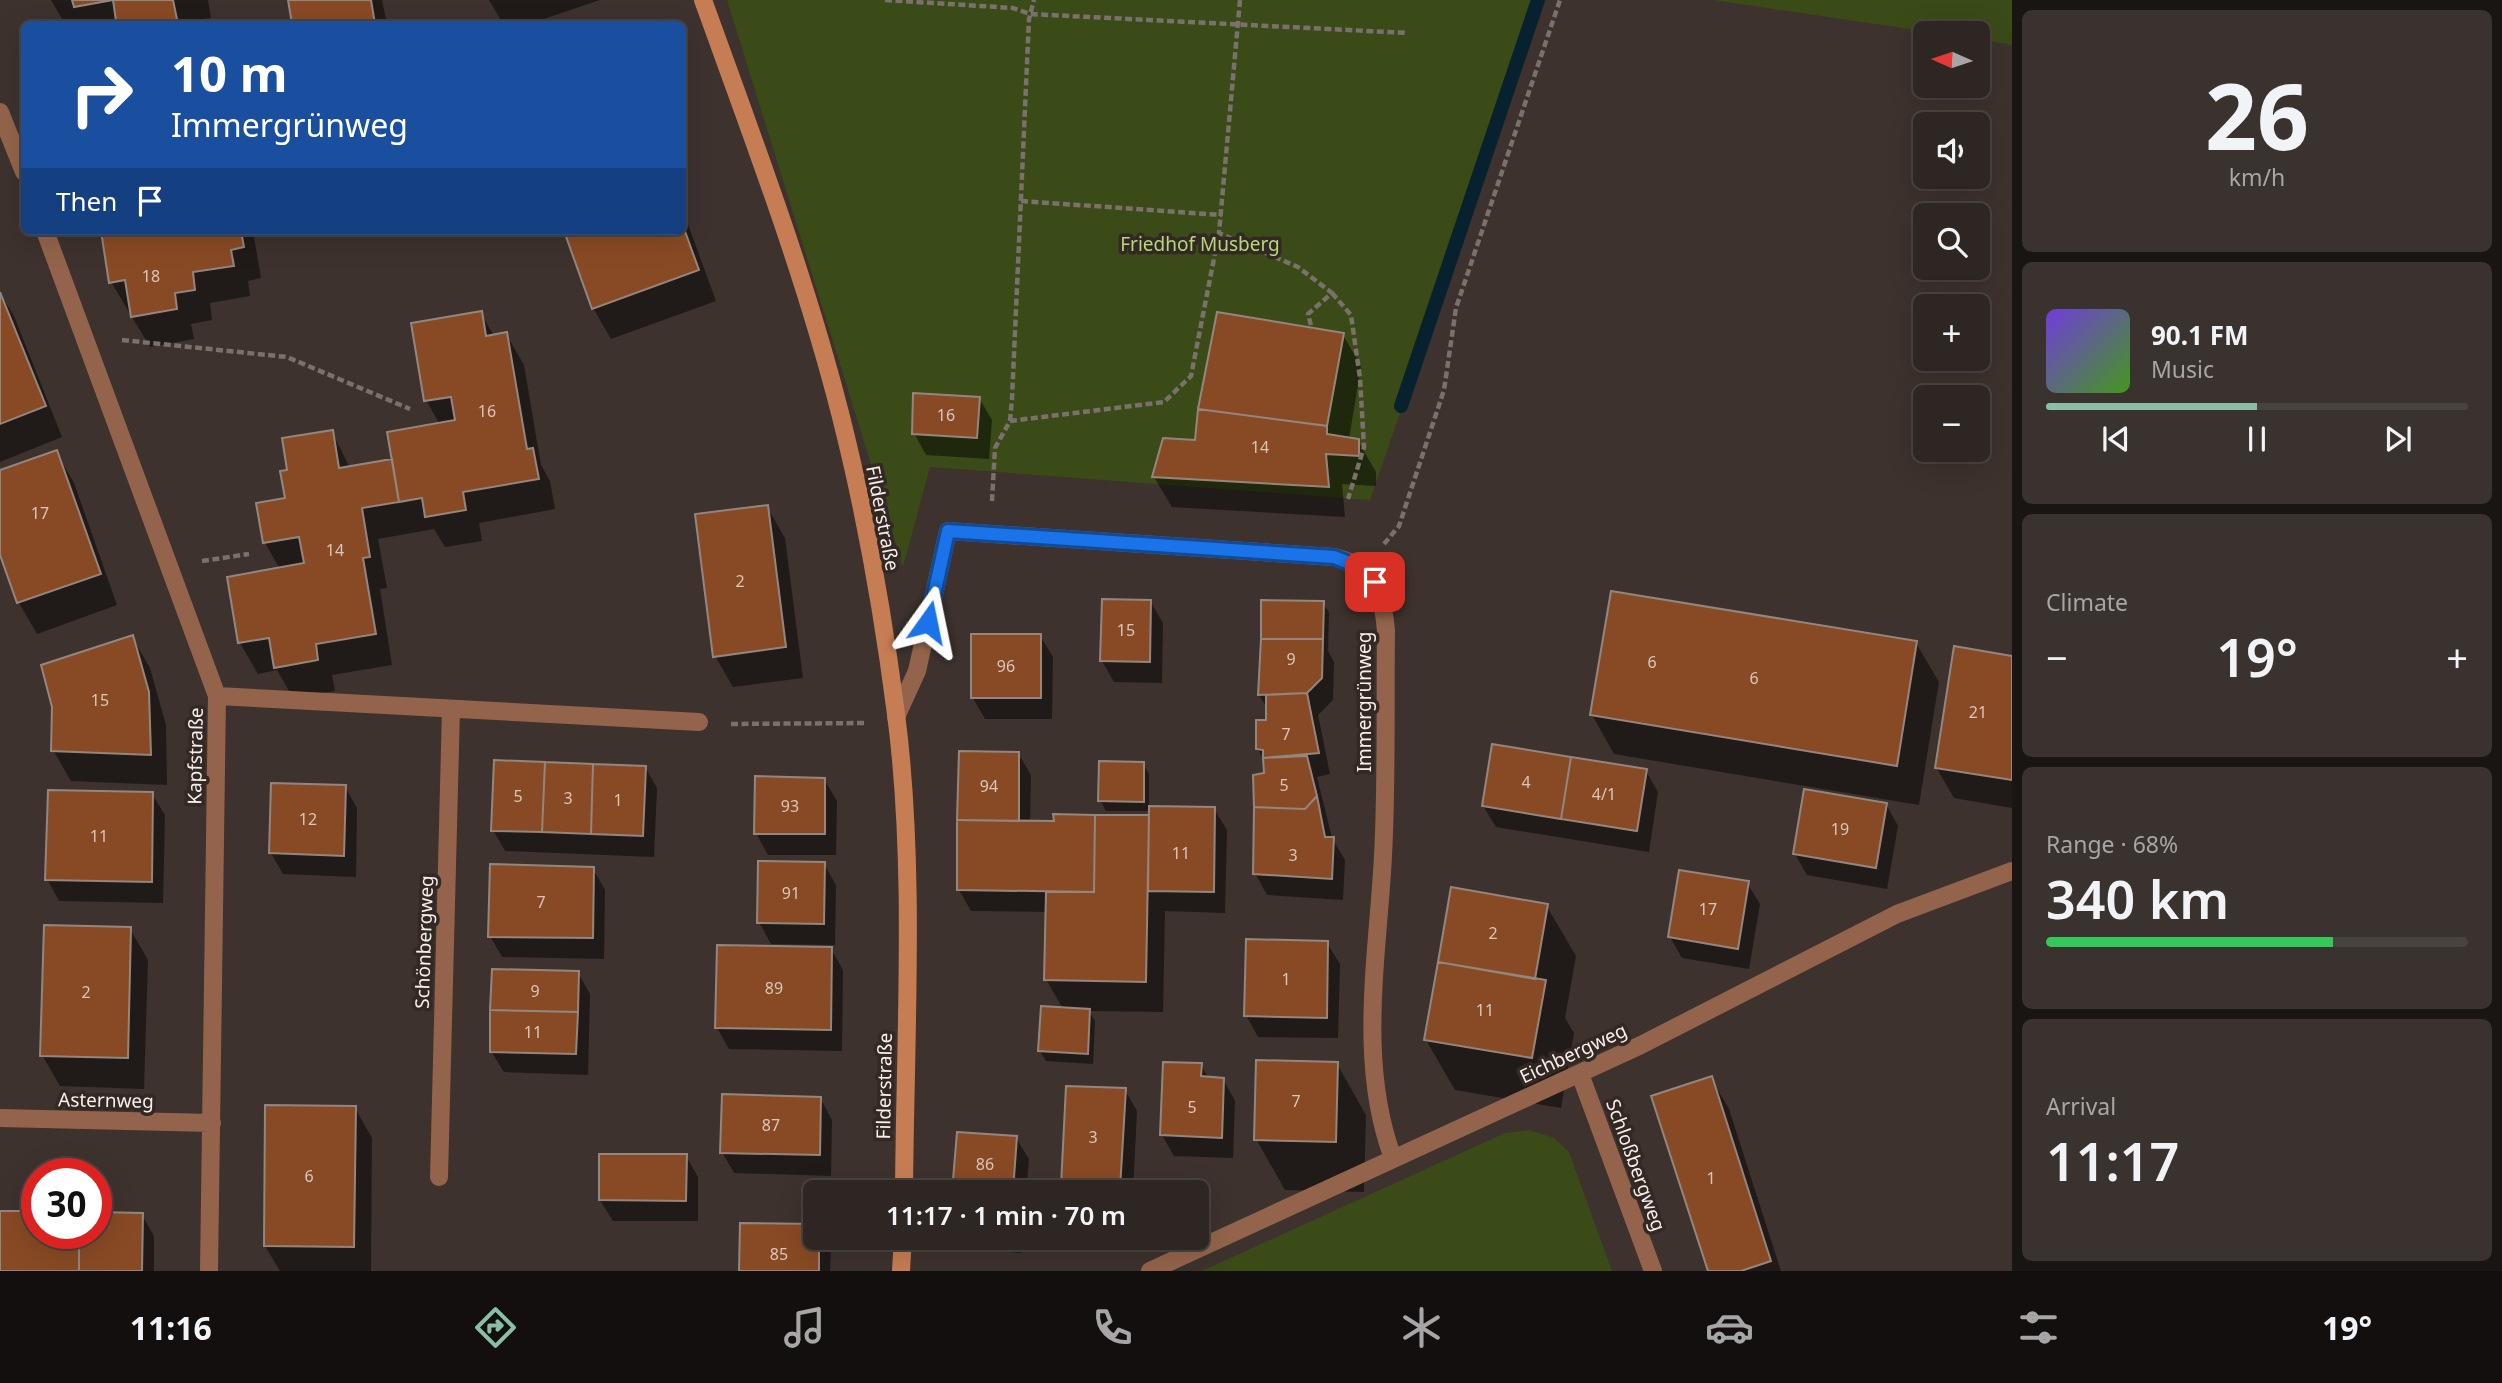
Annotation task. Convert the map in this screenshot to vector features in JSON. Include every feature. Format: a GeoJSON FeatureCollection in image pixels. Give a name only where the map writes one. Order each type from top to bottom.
{"type":"FeatureCollection","features":[{"type":"Feature","properties":{"kind":"main road","name":"Filderstraße"},"geometry":{"type":"LineString","coordinates":[[703,0],[796,264],[840,414],[874,575],[896,717],[905,848],[904,1180]]}},
{"type":"Feature","properties":{"kind":"main road"},"geometry":{"type":"LineString","coordinates":[[901,1271],[902,1250]]}},
{"type":"Feature","properties":{"kind":"street"},"geometry":{"type":"LineString","coordinates":[[0,113],[21,165]]}},
{"type":"Feature","properties":{"kind":"street","name":"Kapfstraße"},"geometry":{"type":"LineString","coordinates":[[46,235],[217,696],[208,1271]]}},
{"type":"Feature","properties":{"kind":"street"},"geometry":{"type":"LineString","coordinates":[[896,717],[917,671],[948,531],[1334,557],[1362,568]]}},
{"type":"Feature","properties":{"kind":"street","name":"Immergrünweg"},"geometry":{"type":"LineString","coordinates":[[1362,568],[1375,582],[1383,603],[1386,631],[1384,852],[1374,1055],[1380,1125],[1393,1158]]}},
{"type":"Feature","properties":{"kind":"street"},"geometry":{"type":"LineString","coordinates":[[217,696],[699,722]]}},
{"type":"Feature","properties":{"kind":"street","name":"Schönbergweg"},"geometry":{"type":"LineString","coordinates":[[439,1177],[452,709]]}},
{"type":"Feature","properties":{"kind":"street","name":"Eichbergweg"},"geometry":{"type":"LineString","coordinates":[[1150,1271],[1580,1074],[1707,1013],[1897,914],[2012,872]]}},
{"type":"Feature","properties":{"kind":"street","name":"Schloßbergweg"},"geometry":{"type":"LineString","coordinates":[[1580,1074],[1653,1271]]}},
{"type":"Feature","properties":{"kind":"street","name":"Asternweg"},"geometry":{"type":"LineString","coordinates":[[0,1118],[212,1123]]}},
{"type":"Feature","properties":{"kind":"path"},"geometry":{"type":"LineString","coordinates":[[885,0],[1013,8],[1030,14],[1408,33]]}},
{"type":"Feature","properties":{"kind":"path"},"geometry":{"type":"LineString","coordinates":[[990,534],[995,448],[1010,421],[1030,14],[1034,0]]}},
{"type":"Feature","properties":{"kind":"path"},"geometry":{"type":"LineString","coordinates":[[1010,421],[1164,402],[1182,388],[1191,376],[1222,215],[1240,0]]}},
{"type":"Feature","properties":{"kind":"path"},"geometry":{"type":"LineString","coordinates":[[1362,568],[1399,526],[1444,390],[1456,308],[1560,0]]}},
{"type":"Feature","properties":{"kind":"path"},"geometry":{"type":"LineString","coordinates":[[1021,201],[1222,215]]}},
{"type":"Feature","properties":{"kind":"path"},"geometry":{"type":"LineString","coordinates":[[1219,233],[1298,267],[1332,293],[1351,315],[1360,378],[1364,447],[1349,499]]}},
{"type":"Feature","properties":{"kind":"path"},"geometry":{"type":"LineString","coordinates":[[1312,329],[1308,314],[1332,293]]}},
{"type":"Feature","properties":{"kind":"path"},"geometry":{"type":"LineString","coordinates":[[83,336],[287,357],[410,409]]}},
{"type":"Feature","properties":{"kind":"path"},"geometry":{"type":"LineString","coordinates":[[167,566],[249,554]]}},
{"type":"Feature","properties":{"kind":"path"},"geometry":{"type":"LineString","coordinates":[[699,722],[834,726],[896,717]]}},
{"type":"Feature","properties":{"kind":"green space","name":"Friedhof Musberg"},"geometry":{"type":"Polygon","coordinates":[[[727,0],[1543,0],[1370,500],[930,467],[903,567],[727,0]]]}},
{"type":"Feature","properties":{"kind":"green space"},"geometry":{"type":"Polygon","coordinates":[[[1713,0],[2012,0],[2012,45],[1990,41],[1990,21],[1913,21],[1913,30],[1713,0]]]}},
{"type":"Feature","properties":{"kind":"green space"},"geometry":{"type":"Polygon","coordinates":[[[1529,1130],[1554,1138],[1569,1152],[1612,1271],[1202,1271],[1505,1133],[1529,1130]]]}},
{"type":"Feature","properties":{"kind":"building"},"geometry":{"type":"Polygon","coordinates":[[[72,0],[113,0],[74,7],[72,0]]]}},
{"type":"Feature","properties":{"kind":"building"},"geometry":{"type":"Polygon","coordinates":[[[113,0],[173,0],[177,21],[116,21],[113,0]]]}},
{"type":"Feature","properties":{"kind":"building"},"geometry":{"type":"Polygon","coordinates":[[[288,0],[371,0],[374,21],[292,21],[288,0]]]}},
{"type":"Feature","properties":{"kind":"building"},"geometry":{"type":"Polygon","coordinates":[[[686,234],[699,270],[592,309],[565,235],[686,234]]]}},
{"type":"Feature","properties":{"kind":"building"},"geometry":{"type":"Polygon","coordinates":[[[102,235],[242,235],[244,247],[231,250],[234,266],[193,272],[195,290],[175,293],[177,309],[131,317],[125,280],[109,283],[102,235]]]}},
{"type":"Feature","properties":{"kind":"building"},"geometry":{"type":"Polygon","coordinates":[[[0,292],[46,406],[0,424],[0,292]]]}},
{"type":"Feature","properties":{"kind":"building"},"geometry":{"type":"Polygon","coordinates":[[[482,311],[486,336],[507,332],[527,449],[533,448],[539,479],[463,492],[466,510],[425,517],[422,498],[399,502],[387,432],[455,420],[451,397],[424,401],[411,323],[482,311]]]}},
{"type":"Feature","properties":{"kind":"building"},"geometry":{"type":"Polygon","coordinates":[[[1217,312],[1344,333],[1327,426],[1198,409],[1217,312]]]}},
{"type":"Feature","properties":{"kind":"building"},"geometry":{"type":"Polygon","coordinates":[[[913,393],[980,397],[977,438],[912,434],[913,393]]]}},
{"type":"Feature","properties":{"kind":"building"},"geometry":{"type":"Polygon","coordinates":[[[1198,409],[1327,426],[1327,434],[1359,439],[1359,456],[1326,454],[1329,487],[1152,477],[1163,438],[1195,440],[1198,409]]]}},
{"type":"Feature","properties":{"kind":"building"},"geometry":{"type":"Polygon","coordinates":[[[333,430],[339,468],[392,459],[399,502],[362,508],[370,557],[363,558],[376,634],[316,644],[318,660],[274,668],[269,638],[238,643],[227,577],[304,563],[299,537],[263,543],[256,503],[285,498],[280,471],[287,470],[282,438],[333,430]]]}},
{"type":"Feature","properties":{"kind":"building"},"geometry":{"type":"Polygon","coordinates":[[[57,450],[101,574],[17,603],[0,555],[0,470],[57,450]]]}},
{"type":"Feature","properties":{"kind":"building"},"geometry":{"type":"Polygon","coordinates":[[[768,505],[786,647],[713,657],[695,514],[768,505]]]}},
{"type":"Feature","properties":{"kind":"building"},"geometry":{"type":"Polygon","coordinates":[[[1611,591],[1917,641],[1897,766],[1590,715],[1611,591]]]}},
{"type":"Feature","properties":{"kind":"building"},"geometry":{"type":"Polygon","coordinates":[[[1102,599],[1151,600],[1150,662],[1100,661],[1102,599]]]}},
{"type":"Feature","properties":{"kind":"building"},"geometry":{"type":"Polygon","coordinates":[[[1261,600],[1324,601],[1323,639],[1261,639],[1261,600]]]}},
{"type":"Feature","properties":{"kind":"building"},"geometry":{"type":"Polygon","coordinates":[[[971,634],[1041,634],[1041,698],[971,698],[971,634]]]}},
{"type":"Feature","properties":{"kind":"building"},"geometry":{"type":"Polygon","coordinates":[[[133,635],[149,692],[151,755],[51,751],[52,707],[41,665],[133,635]]]}},
{"type":"Feature","properties":{"kind":"building"},"geometry":{"type":"Polygon","coordinates":[[[1261,639],[1323,639],[1322,678],[1307,693],[1258,695],[1261,639]]]}},
{"type":"Feature","properties":{"kind":"building"},"geometry":{"type":"Polygon","coordinates":[[[1954,646],[2012,656],[2012,780],[1935,768],[1954,646]]]}},
{"type":"Feature","properties":{"kind":"building"},"geometry":{"type":"Polygon","coordinates":[[[1307,693],[1319,753],[1263,758],[1263,750],[1256,749],[1256,720],[1266,720],[1266,695],[1307,693]]]}},
{"type":"Feature","properties":{"kind":"building"},"geometry":{"type":"Polygon","coordinates":[[[1492,744],[1571,757],[1561,819],[1482,806],[1492,744]]]}},
{"type":"Feature","properties":{"kind":"building"},"geometry":{"type":"Polygon","coordinates":[[[959,751],[1019,752],[1019,821],[957,820],[959,751]]]}},
{"type":"Feature","properties":{"kind":"building"},"geometry":{"type":"Polygon","coordinates":[[[1307,756],[1317,796],[1305,809],[1254,807],[1253,775],[1264,773],[1263,758],[1307,756]]]}},
{"type":"Feature","properties":{"kind":"building"},"geometry":{"type":"Polygon","coordinates":[[[1571,757],[1647,769],[1637,831],[1561,819],[1571,757]]]}},
{"type":"Feature","properties":{"kind":"building"},"geometry":{"type":"Polygon","coordinates":[[[494,760],[545,762],[542,832],[491,831],[494,760]]]}},
{"type":"Feature","properties":{"kind":"building"},"geometry":{"type":"Polygon","coordinates":[[[1099,761],[1144,762],[1144,802],[1098,801],[1099,761]]]}},
{"type":"Feature","properties":{"kind":"building"},"geometry":{"type":"Polygon","coordinates":[[[545,762],[593,764],[591,834],[542,832],[545,762]]]}},
{"type":"Feature","properties":{"kind":"building"},"geometry":{"type":"Polygon","coordinates":[[[593,764],[646,766],[643,836],[591,834],[593,764]]]}},
{"type":"Feature","properties":{"kind":"building"},"geometry":{"type":"Polygon","coordinates":[[[755,776],[825,778],[825,834],[754,834],[755,776]]]}},
{"type":"Feature","properties":{"kind":"building"},"geometry":{"type":"Polygon","coordinates":[[[271,783],[346,785],[344,856],[269,853],[271,783]]]}},
{"type":"Feature","properties":{"kind":"building"},"geometry":{"type":"Polygon","coordinates":[[[1804,789],[1887,803],[1876,868],[1793,854],[1804,789]]]}},
{"type":"Feature","properties":{"kind":"building"},"geometry":{"type":"Polygon","coordinates":[[[48,790],[153,792],[152,882],[45,880],[48,790]]]}},
{"type":"Feature","properties":{"kind":"building"},"geometry":{"type":"Polygon","coordinates":[[[1317,796],[1325,837],[1334,837],[1332,879],[1253,874],[1254,807],[1305,809],[1317,796]]]}},
{"type":"Feature","properties":{"kind":"building"},"geometry":{"type":"Polygon","coordinates":[[[1149,806],[1215,807],[1214,892],[1148,891],[1149,806]]]}},
{"type":"Feature","properties":{"kind":"building"},"geometry":{"type":"Polygon","coordinates":[[[1053,814],[1095,815],[1094,892],[957,890],[957,820],[1054,821],[1053,814]]]}},
{"type":"Feature","properties":{"kind":"building"},"geometry":{"type":"Polygon","coordinates":[[[1095,815],[1149,815],[1146,982],[1044,980],[1046,892],[1094,892],[1095,815]]]}},
{"type":"Feature","properties":{"kind":"building"},"geometry":{"type":"Polygon","coordinates":[[[758,861],[825,862],[824,924],[757,923],[758,861]]]}},
{"type":"Feature","properties":{"kind":"building"},"geometry":{"type":"Polygon","coordinates":[[[490,864],[594,867],[593,938],[488,937],[490,864]]]}},
{"type":"Feature","properties":{"kind":"building"},"geometry":{"type":"Polygon","coordinates":[[[1679,870],[1749,881],[1738,949],[1668,937],[1679,870]]]}},
{"type":"Feature","properties":{"kind":"building"},"geometry":{"type":"Polygon","coordinates":[[[1451,887],[1548,904],[1535,979],[1438,962],[1451,887]]]}},
{"type":"Feature","properties":{"kind":"building"},"geometry":{"type":"Polygon","coordinates":[[[44,925],[131,927],[128,1058],[40,1056],[44,925]]]}},
{"type":"Feature","properties":{"kind":"building"},"geometry":{"type":"Polygon","coordinates":[[[1246,939],[1328,941],[1327,1018],[1244,1016],[1246,939]]]}},
{"type":"Feature","properties":{"kind":"building"},"geometry":{"type":"Polygon","coordinates":[[[717,945],[832,947],[831,1030],[715,1028],[717,945]]]}},
{"type":"Feature","properties":{"kind":"building"},"geometry":{"type":"Polygon","coordinates":[[[1438,962],[1546,980],[1532,1058],[1424,1040],[1438,962]]]}},
{"type":"Feature","properties":{"kind":"building"},"geometry":{"type":"Polygon","coordinates":[[[492,969],[579,971],[578,1012],[490,1010],[492,969]]]}},
{"type":"Feature","properties":{"kind":"building"},"geometry":{"type":"Polygon","coordinates":[[[1041,1006],[1090,1009],[1088,1054],[1038,1051],[1041,1006]]]}},
{"type":"Feature","properties":{"kind":"building"},"geometry":{"type":"Polygon","coordinates":[[[490,1010],[578,1012],[576,1054],[490,1052],[490,1010]]]}},
{"type":"Feature","properties":{"kind":"building"},"geometry":{"type":"Polygon","coordinates":[[[1256,1060],[1338,1062],[1336,1142],[1254,1140],[1256,1060]]]}},
{"type":"Feature","properties":{"kind":"building"},"geometry":{"type":"Polygon","coordinates":[[[1163,1062],[1202,1063],[1201,1076],[1224,1078],[1222,1138],[1160,1135],[1163,1062]]]}},
{"type":"Feature","properties":{"kind":"building"},"geometry":{"type":"Polygon","coordinates":[[[1712,1076],[1771,1261],[1741,1271],[1708,1271],[1651,1096],[1712,1076]]]}},
{"type":"Feature","properties":{"kind":"building"},"geometry":{"type":"Polygon","coordinates":[[[1066,1086],[1126,1088],[1121,1180],[1061,1180],[1066,1086]]]}},
{"type":"Feature","properties":{"kind":"building"},"geometry":{"type":"Polygon","coordinates":[[[722,1094],[821,1097],[820,1155],[720,1153],[722,1094]]]}},
{"type":"Feature","properties":{"kind":"building"},"geometry":{"type":"Polygon","coordinates":[[[265,1105],[356,1106],[354,1247],[264,1246],[265,1105]]]}},
{"type":"Feature","properties":{"kind":"building"},"geometry":{"type":"Polygon","coordinates":[[[957,1132],[1017,1136],[1014,1180],[953,1180],[957,1132]]]}},
{"type":"Feature","properties":{"kind":"building"},"geometry":{"type":"Polygon","coordinates":[[[599,1154],[687,1154],[686,1201],[599,1200],[599,1154]]]}},
{"type":"Feature","properties":{"kind":"building"},"geometry":{"type":"Polygon","coordinates":[[[0,1211],[21,1211],[21,1249],[79,1249],[79,1271],[0,1271],[0,1211]]]}},
{"type":"Feature","properties":{"kind":"building"},"geometry":{"type":"Polygon","coordinates":[[[112,1212],[143,1213],[142,1271],[79,1271],[79,1249],[112,1249],[112,1212]]]}},
{"type":"Feature","properties":{"kind":"building"},"geometry":{"type":"Polygon","coordinates":[[[740,1223],[803,1224],[803,1250],[819,1250],[819,1271],[739,1271],[740,1223]]]}},
{"type":"Feature","properties":{"kind":"waterway"},"geometry":{"type":"LineString","coordinates":[[1401,406],[1538,0]]}},
{"type":"Feature","properties":{"kind":"route"},"geometry":{"type":"LineString","coordinates":[[928,622],[948,531],[1224,547],[1334,557],[1348,560],[1362,568],[1375,582]]}}]}
